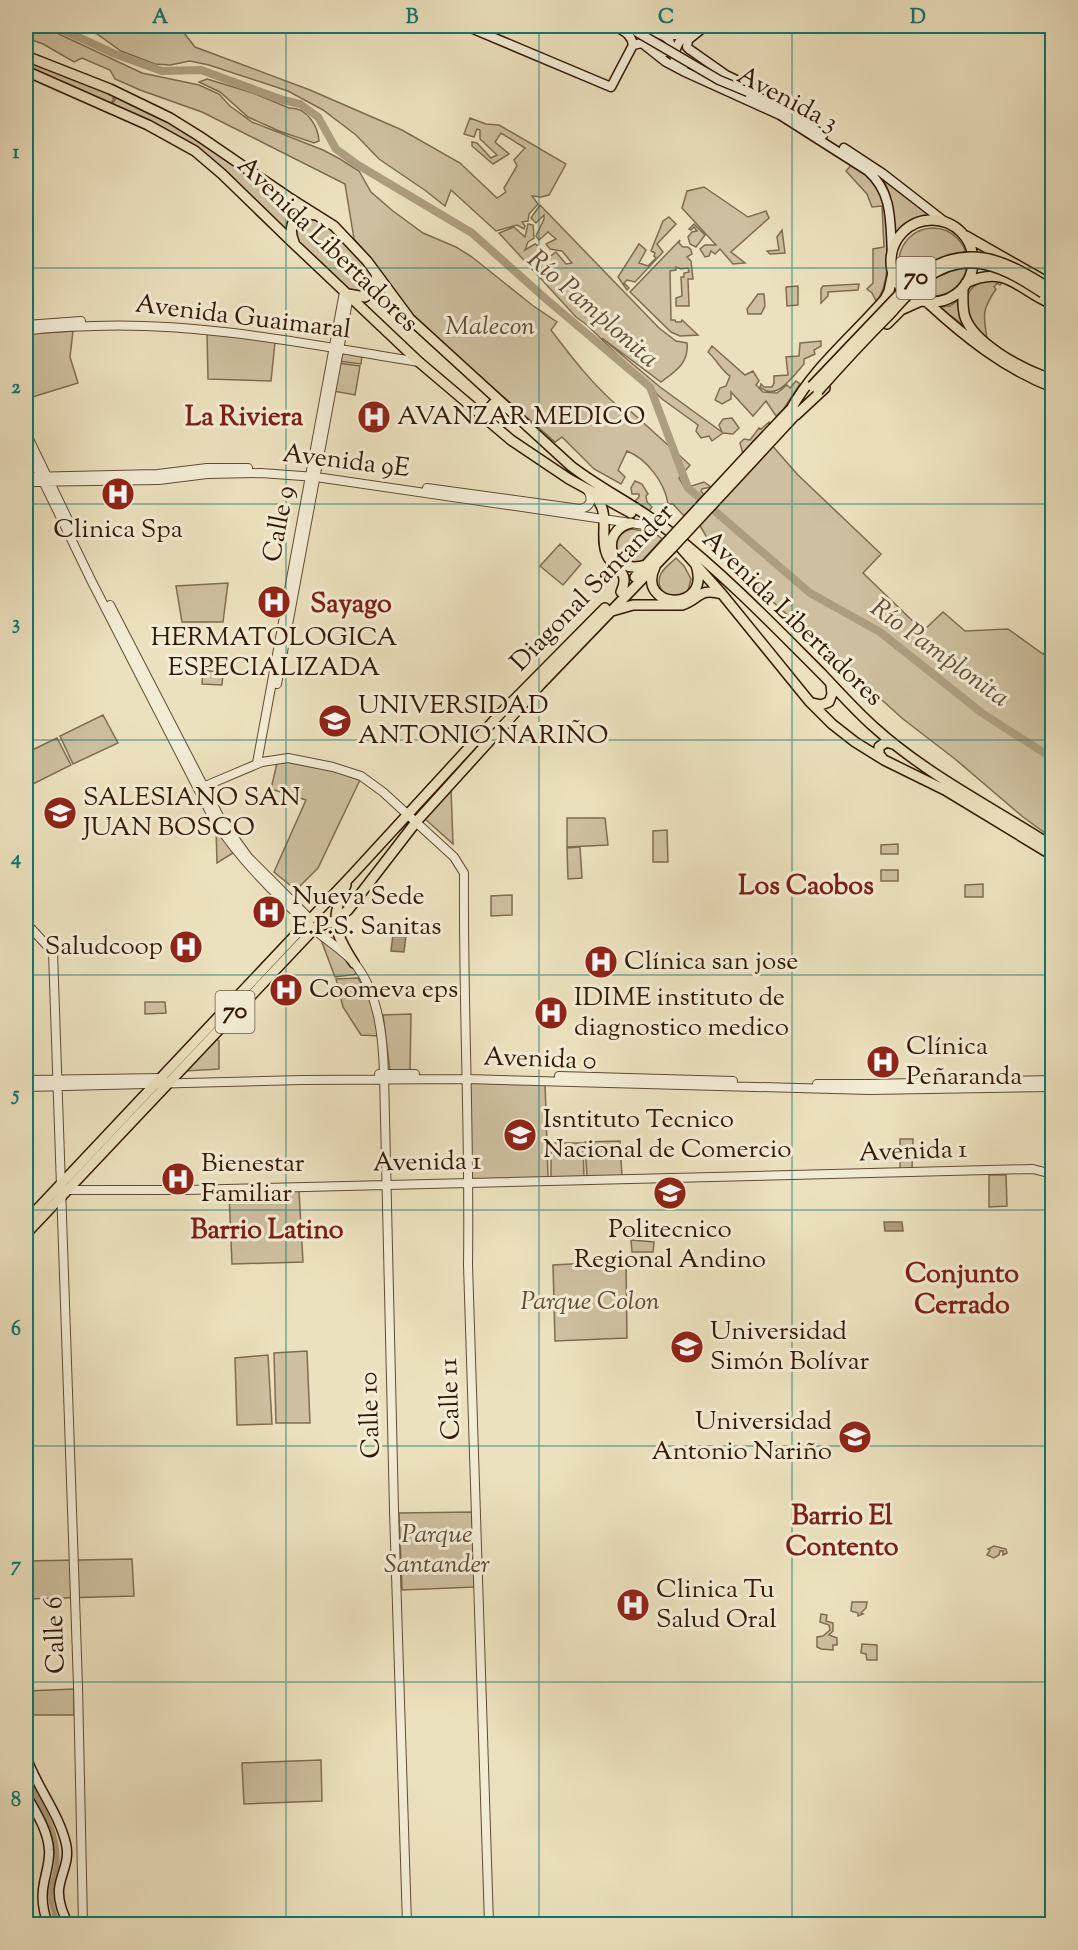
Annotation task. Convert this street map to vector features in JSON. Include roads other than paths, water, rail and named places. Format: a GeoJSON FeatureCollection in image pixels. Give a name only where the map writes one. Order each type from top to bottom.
{"type":"FeatureCollection","features":[{"type":"Feature","properties":{"kind":"main road"},"geometry":{"type":"LineString","coordinates":[[466,26],[610,87],[633,45],[628,33],[614,26]]}},
{"type":"Feature","properties":{"kind":"main road","name":"Avenida 3"},"geometry":{"type":"LineString","coordinates":[[625,26],[638,29],[719,80],[783,109],[882,173],[945,222]]}},
{"type":"Feature","properties":{"kind":"main road"},"geometry":{"type":"LineString","coordinates":[[696,56],[687,47],[687,42],[689,38],[706,27]]}},
{"type":"Feature","properties":{"kind":"main road"},"geometry":{"type":"LineString","coordinates":[[687,32],[679,41],[674,58],[705,81]]}},
{"type":"Feature","properties":{"kind":"main road"},"geometry":{"type":"LineString","coordinates":[[648,47],[666,52],[671,42],[664,36]]}},
{"type":"Feature","properties":{"kind":"main road","name":"Avenida 3"},"geometry":{"type":"LineString","coordinates":[[633,45],[642,44],[666,62],[780,116],[871,173],[887,198],[892,253]]}},
{"type":"Feature","properties":{"kind":"main road"},"geometry":{"type":"LineString","coordinates":[[679,63],[678,57],[682,53],[696,56],[737,82],[771,97],[783,109]]}},
{"type":"Feature","properties":{"kind":"main road","name":"Avenida Libertadores"},"geometry":{"type":"LineString","coordinates":[[26,56],[110,89],[171,118],[334,226],[374,269],[410,319],[571,466],[668,530],[705,561],[757,609],[860,714],[893,744],[920,764],[1053,846]]}},
{"type":"Feature","properties":{"kind":"main road","name":"Avenida Libertadores"},"geometry":{"type":"LineString","coordinates":[[26,71],[148,125],[195,151],[419,362],[526,451],[590,491],[658,527],[693,560],[809,701],[838,730],[884,760],[945,790],[1053,855]]}},
{"type":"Feature","properties":{"kind":"main road"},"geometry":{"type":"LineString","coordinates":[[103,105],[112,104],[114,96],[110,89]]}},
{"type":"Feature","properties":{"kind":"main road"},"geometry":{"type":"LineString","coordinates":[[297,247],[291,233],[292,223],[304,213],[317,215]]}},
{"type":"Feature","properties":{"kind":"main road"},"geometry":{"type":"LineString","coordinates":[[793,413],[796,399],[814,376],[885,299],[893,272],[892,253],[897,239],[911,226],[930,220],[945,222],[1053,285]]}},
{"type":"Feature","properties":{"kind":"main road"},"geometry":{"type":"LineString","coordinates":[[961,232],[969,243],[972,255],[971,272],[964,286],[963,311],[971,328],[1009,359],[1053,380]]}},
{"type":"Feature","properties":{"kind":"main road","name":"Diagonal Santander"},"geometry":{"type":"LineString","coordinates":[[26,1234],[61,1190],[312,924],[444,768],[462,755],[670,544],[913,280],[924,271],[943,262],[974,257],[995,260],[1019,270],[1048,292]]}},
{"type":"Feature","properties":{"kind":"main road"},"geometry":{"type":"LineString","coordinates":[[347,294],[359,298],[371,293],[377,281],[374,269]]}},
{"type":"Feature","properties":{"kind":"main road"},"geometry":{"type":"LineString","coordinates":[[893,272],[903,290],[924,301],[1001,361],[1024,375],[1053,387]]}},
{"type":"Feature","properties":{"kind":"main road"},"geometry":{"type":"LineString","coordinates":[[793,413],[814,400],[895,315],[905,308],[924,301],[946,299],[964,286],[984,276],[999,276],[1053,302]]}},
{"type":"Feature","properties":{"kind":"main road","name":"70"},"geometry":{"type":"LineString","coordinates":[[1048,292],[1053,302]]}},
{"type":"Feature","properties":{"kind":"main road"},"geometry":{"type":"LineString","coordinates":[[949,321],[958,310],[963,311]]}},
{"type":"Feature","properties":{"kind":"main road"},"geometry":{"type":"LineString","coordinates":[[487,419],[489,408],[499,403],[504,405]]}},
{"type":"Feature","properties":{"kind":"main road"},"geometry":{"type":"LineString","coordinates":[[590,491],[601,506],[607,556],[625,579],[621,592]]}},
{"type":"Feature","properties":{"kind":"main road"},"geometry":{"type":"LineString","coordinates":[[631,523],[622,526],[615,534],[612,543],[613,553],[619,562],[627,567],[646,566]]}},
{"type":"Feature","properties":{"kind":"main road","name":"Diagonal Santander"},"geometry":{"type":"LineString","coordinates":[[312,924],[335,920],[351,907],[416,822],[660,560],[670,544]]}},
{"type":"Feature","properties":{"kind":"main road"},"geometry":{"type":"LineString","coordinates":[[660,560],[652,575],[653,586],[663,598],[676,601],[688,597],[696,585],[698,572],[693,560]]}},
{"type":"Feature","properties":{"kind":"main road"},"geometry":{"type":"LineString","coordinates":[[610,612],[633,605],[682,605],[706,591],[722,594]]}},
{"type":"Feature","properties":{"kind":"main road"},"geometry":{"type":"LineString","coordinates":[[809,701],[821,705],[829,702],[832,694],[830,683]]}},
{"type":"Feature","properties":{"kind":"main road"},"geometry":{"type":"LineString","coordinates":[[884,760],[879,754],[879,747],[882,743],[893,744]]}},
{"type":"Feature","properties":{"kind":"main road"},"geometry":{"type":"LineString","coordinates":[[382,866],[389,852],[410,824],[411,820],[405,813]]}},
{"type":"Feature","properties":{"kind":"main road"},"geometry":{"type":"LineString","coordinates":[[352,875],[339,900],[335,920],[339,939],[354,963]]}},
{"type":"Feature","properties":{"kind":"main road","name":"Diagonal Santander"},"geometry":{"type":"LineString","coordinates":[[26,1221],[61,1190]]}},
{"type":"Feature","properties":{"kind":"main road"},"geometry":{"type":"LineString","coordinates":[[26,1756],[28,1767],[59,1825],[67,1847],[67,1862],[59,1897],[68,1924]]}},
{"type":"Feature","properties":{"kind":"main road"},"geometry":{"type":"LineString","coordinates":[[26,1794],[41,1821],[49,1847],[49,1863],[43,1892],[48,1924]]}},
{"type":"Feature","properties":{"kind":"street"},"geometry":{"type":"LineString","coordinates":[[638,29],[664,36],[706,27]]}},
{"type":"Feature","properties":{"kind":"street","name":"Calle 9"},"geometry":{"type":"LineString","coordinates":[[260,762],[347,294]]}},
{"type":"Feature","properties":{"kind":"street","name":"Avenida Guaimaral"},"geometry":{"type":"LineString","coordinates":[[26,326],[76,321],[161,322],[215,328],[419,362]]}},
{"type":"Feature","properties":{"kind":"street","name":"Avenida Guaimaral"},"geometry":{"type":"LineString","coordinates":[[26,331],[86,326],[160,327],[205,330],[391,353],[402,346]]}},
{"type":"Feature","properties":{"kind":"street"},"geometry":{"type":"LineString","coordinates":[[26,433],[45,479]]}},
{"type":"Feature","properties":{"kind":"street"},"geometry":{"type":"LineString","coordinates":[[26,446],[45,479]]}},
{"type":"Feature","properties":{"kind":"street","name":"Avenida 9E"},"geometry":{"type":"LineString","coordinates":[[26,477],[106,482],[159,480],[207,474],[314,475],[580,509],[590,503],[590,491]]}},
{"type":"Feature","properties":{"kind":"street","name":"Avenida 9E"},"geometry":{"type":"LineString","coordinates":[[314,475],[658,527]]}},
{"type":"Feature","properties":{"kind":"street","name":"Avenida 9E"},"geometry":{"type":"LineString","coordinates":[[26,482],[45,479]]}},
{"type":"Feature","properties":{"kind":"street","name":"Calle 10"},"geometry":{"type":"LineString","coordinates":[[45,479],[200,787],[241,849],[312,924],[354,963],[362,975],[376,1012],[382,1038],[384,1077],[407,1923]]}},
{"type":"Feature","properties":{"kind":"street"},"geometry":{"type":"LineString","coordinates":[[200,787],[260,762],[288,759],[333,767],[361,776],[383,792],[416,822]]}},
{"type":"Feature","properties":{"kind":"street","name":"Calle 11"},"geometry":{"type":"LineString","coordinates":[[416,822],[454,857],[464,873],[469,1183],[468,1265],[489,1924]]}},
{"type":"Feature","properties":{"kind":"street","name":"Calle 6"},"geometry":{"type":"LineString","coordinates":[[26,922],[53,952],[78,1686],[83,1924]]}},
{"type":"Feature","properties":{"kind":"street","name":"Avenida 0"},"geometry":{"type":"LineString","coordinates":[[26,1087],[58,1083],[384,1077],[618,1077],[869,1084],[1053,1080]]}},
{"type":"Feature","properties":{"kind":"street","name":"Avenida 0"},"geometry":{"type":"LineString","coordinates":[[467,1077],[869,1090],[1053,1088]]}},
{"type":"Feature","properties":{"kind":"street","name":"Avenida 0"},"geometry":{"type":"LineString","coordinates":[[26,1080],[58,1083]]}},
{"type":"Feature","properties":{"kind":"street","name":"Avenida 1"},"geometry":{"type":"LineString","coordinates":[[61,1190],[166,1191],[1033,1169],[1053,1174]]}},
{"type":"Feature","properties":{"kind":"street"},"geometry":{"type":"LineString","coordinates":[[221,1924],[407,1923]]}},
{"type":"Feature","properties":{"kind":"waterway","name":"Río Pamplonita"},"geometry":{"type":"LineString","coordinates":[[54,26],[115,54],[162,71],[201,70],[300,104],[318,117],[336,149],[358,165],[472,233],[650,387],[688,488],[810,593],[880,632],[982,713],[1052,758]]}},
{"type":"Feature","properties":{"kind":"waterway"},"geometry":{"type":"LineString","coordinates":[[26,1776],[47,1816],[54,1838],[57,1864],[51,1896],[58,1924]]}},
{"type":"Feature","properties":{"kind":"place","name":"AVANZAR MEDICO"},"geometry":{"type":"Point","coordinates":[374,417]}},
{"type":"Feature","properties":{"kind":"place","name":"Clinica Spa"},"geometry":{"type":"Point","coordinates":[118,494]}},
{"type":"Feature","properties":{"kind":"place","name":"HERMATOLOGICA ESPECIALIZADA"},"geometry":{"type":"Point","coordinates":[274,602]}},
{"type":"Feature","properties":{"kind":"place","name":"UNIVERSIDAD ANTONIO NARIÑO"},"geometry":{"type":"Point","coordinates":[335,721]}},
{"type":"Feature","properties":{"kind":"place","name":"SALESIANO SAN JUAN BOSCO"},"geometry":{"type":"Point","coordinates":[60,813]}},
{"type":"Feature","properties":{"kind":"place","name":"Nueva Sede E.P.S. Sanitas"},"geometry":{"type":"Point","coordinates":[269,912]}},
{"type":"Feature","properties":{"kind":"place","name":"Saludcoop"},"geometry":{"type":"Point","coordinates":[186,947]}},
{"type":"Feature","properties":{"kind":"place","name":"Clínica san jose"},"geometry":{"type":"Point","coordinates":[601,962]}},
{"type":"Feature","properties":{"kind":"place","name":"Coomeva eps"},"geometry":{"type":"Point","coordinates":[286,990]}},
{"type":"Feature","properties":{"kind":"place","name":"IDIME instituto de diagnostico medico"},"geometry":{"type":"Point","coordinates":[551,1013]}},
{"type":"Feature","properties":{"kind":"place","name":"Clínica Peñaranda"},"geometry":{"type":"Point","coordinates":[883,1062]}},
{"type":"Feature","properties":{"kind":"place","name":"Isntituto Tecnico Nacional de Comercio"},"geometry":{"type":"Point","coordinates":[520,1135]}},
{"type":"Feature","properties":{"kind":"place","name":"Bienestar Familiar"},"geometry":{"type":"Point","coordinates":[178,1179]}},
{"type":"Feature","properties":{"kind":"place","name":"Politecnico Regional Andino"},"geometry":{"type":"Point","coordinates":[670,1193]}},
{"type":"Feature","properties":{"kind":"place","name":"Universidad Simón Bolívar"},"geometry":{"type":"Point","coordinates":[687,1347]}},
{"type":"Feature","properties":{"kind":"place","name":"Universidad Antonio Nariño"},"geometry":{"type":"Point","coordinates":[855,1437]}},
{"type":"Feature","properties":{"kind":"place","name":"Clinica Tu Salud Oral"},"geometry":{"type":"Point","coordinates":[633,1605]}},
{"type":"Feature","properties":{"kind":"district","name":"La Riviera"},"geometry":{"type":"Point","coordinates":[244,418]}},
{"type":"Feature","properties":{"kind":"district","name":"Sayago"},"geometry":{"type":"Point","coordinates":[351,605]}},
{"type":"Feature","properties":{"kind":"district","name":"Los Caobos"},"geometry":{"type":"Point","coordinates":[806,887]}},
{"type":"Feature","properties":{"kind":"district","name":"Barrio Latino"},"geometry":{"type":"Point","coordinates":[267,1231]}},
{"type":"Feature","properties":{"kind":"district","name":"Conjunto Cerrado"},"geometry":{"type":"Point","coordinates":[962,1290]}},
{"type":"Feature","properties":{"kind":"district","name":"Barrio El Contento"},"geometry":{"type":"Point","coordinates":[842,1532]}},
{"type":"Feature","properties":{"kind":"park label","name":"Malecon"},"geometry":{"type":"Point","coordinates":[490,327]}},
{"type":"Feature","properties":{"kind":"park label","name":"Parque Colon"},"geometry":{"type":"Point","coordinates":[590,1302]}},
{"type":"Feature","properties":{"kind":"park label","name":"Parque Santander"},"geometry":{"type":"Point","coordinates":[437,1550]}}]}
